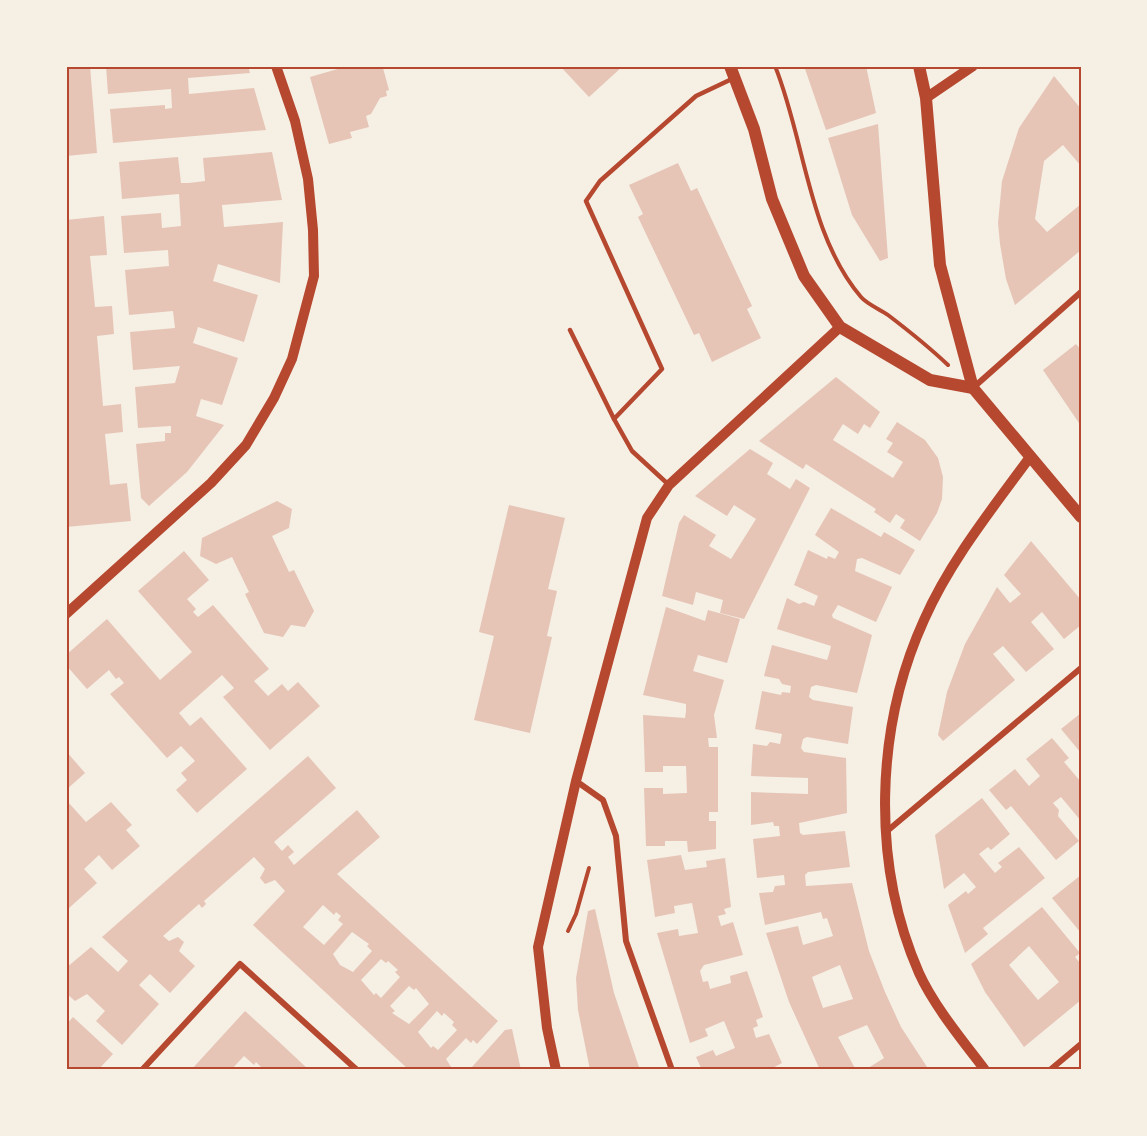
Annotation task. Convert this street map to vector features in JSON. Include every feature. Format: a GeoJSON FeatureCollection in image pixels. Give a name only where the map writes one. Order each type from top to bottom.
{"type":"FeatureCollection","features":[{"type":"Feature","properties":{"kind":"main road"},"geometry":{"type":"LineString","coordinates":[[919,66],[926,98],[940,265],[973,388],[1081,517]]}},
{"type":"Feature","properties":{"kind":"main road"},"geometry":{"type":"LineString","coordinates":[[732,72],[754,129],[772,199],[804,276],[840,327],[930,380],[973,388]]}},
{"type":"Feature","properties":{"kind":"street"},"geometry":{"type":"LineString","coordinates":[[66,614],[211,483],[246,445],[274,398],[292,359],[314,276],[313,230],[308,178],[295,121],[276,66]]}},
{"type":"Feature","properties":{"kind":"street"},"geometry":{"type":"LineString","coordinates":[[926,98],[973,66]]}},
{"type":"Feature","properties":{"kind":"street"},"geometry":{"type":"LineString","coordinates":[[973,388],[1081,292]]}},
{"type":"Feature","properties":{"kind":"street"},"geometry":{"type":"LineString","coordinates":[[556,1070],[547,1028],[538,947],[576,781],[647,518],[669,484],[840,327]]}},
{"type":"Feature","properties":{"kind":"street"},"geometry":{"type":"LineString","coordinates":[[986,1070],[960,1038],[920,974],[907,937],[892,878],[886,832],[887,769],[894,713],[907,663],[920,630],[947,576],[1030,457]]}},
{"type":"Feature","properties":{"kind":"street"},"geometry":{"type":"LineString","coordinates":[[886,832],[1081,668]]}},
{"type":"Feature","properties":{"kind":"street"},"geometry":{"type":"LineString","coordinates":[[576,781],[603,800],[616,836],[626,941],[672,1070]]}},
{"type":"Feature","properties":{"kind":"street"},"geometry":{"type":"LineString","coordinates":[[142,1070],[240,964],[357,1070]]}},
{"type":"Feature","properties":{"kind":"street"},"geometry":{"type":"LineString","coordinates":[[1050,1070],[1081,1044]]}},
{"type":"Feature","properties":{"kind":"lane"},"geometry":{"type":"LineString","coordinates":[[614,419],[662,369],[586,201],[600,181],[696,96],[732,72]]}},
{"type":"Feature","properties":{"kind":"lane"},"geometry":{"type":"LineString","coordinates":[[570,330],[632,451],[669,484]]}},
{"type":"Feature","properties":{"kind":"path"},"geometry":{"type":"LineString","coordinates":[[775,66],[785,90],[813,196],[833,256],[863,299],[923,341]]}},
{"type":"Feature","properties":{"kind":"path"},"geometry":{"type":"LineString","coordinates":[[568,931],[576,914],[589,868]]}},
{"type":"Feature","properties":{"kind":"building"},"geometry":{"type":"Polygon","coordinates":[[[66,66],[90,66],[97,153],[66,156],[66,66]]]}},
{"type":"Feature","properties":{"kind":"building"},"geometry":{"type":"Polygon","coordinates":[[[106,66],[248,66],[250,73],[188,78],[189,94],[254,88],[266,130],[113,143],[110,109],[165,105],[165,109],[172,108],[171,89],[108,94],[106,66]]]}},
{"type":"Feature","properties":{"kind":"building"},"geometry":{"type":"Polygon","coordinates":[[[348,66],[389,66],[383,68],[389,90],[386,91],[387,96],[380,98],[371,114],[366,116],[369,127],[350,132],[352,138],[329,144],[310,77],[348,66]]]}},
{"type":"Feature","properties":{"kind":"building"},"geometry":{"type":"Polygon","coordinates":[[[560,66],[623,66],[589,97],[560,66]]]}},
{"type":"Feature","properties":{"kind":"building"},"geometry":{"type":"Polygon","coordinates":[[[804,66],[866,66],[876,113],[826,130],[804,66]]]}},
{"type":"Feature","properties":{"kind":"building"},"geometry":{"type":"Polygon","coordinates":[[[1054,76],[1081,109],[1081,166],[1063,145],[1044,161],[1035,219],[1047,232],[1081,204],[1081,250],[1015,305],[1006,279],[1000,244],[998,223],[1002,181],[1019,128],[1054,76]]]}},
{"type":"Feature","properties":{"kind":"building"},"geometry":{"type":"Polygon","coordinates":[[[878,124],[888,258],[880,261],[852,215],[828,138],[878,124]]]}},
{"type":"Feature","properties":{"kind":"building"},"geometry":{"type":"Polygon","coordinates":[[[272,152],[282,200],[222,205],[224,227],[283,222],[280,283],[218,264],[213,281],[258,295],[244,342],[198,327],[193,343],[238,358],[222,405],[201,399],[196,416],[224,425],[187,472],[149,506],[141,498],[136,444],[165,441],[165,433],[171,433],[171,426],[138,428],[135,387],[175,383],[180,366],[133,370],[130,332],[175,328],[173,311],[129,315],[125,270],[169,266],[168,250],[124,253],[121,216],[161,213],[162,228],[181,226],[179,194],[122,199],[119,162],[178,157],[181,183],[189,183],[205,181],[203,158],[272,152]]]}},
{"type":"Feature","properties":{"kind":"building"},"geometry":{"type":"Polygon","coordinates":[[[678,163],[691,191],[697,188],[752,306],[747,309],[761,338],[712,362],[699,333],[694,335],[638,217],[643,214],[629,185],[678,163]]]}},
{"type":"Feature","properties":{"kind":"building"},"geometry":{"type":"Polygon","coordinates":[[[104,216],[107,255],[90,256],[95,307],[112,306],[114,334],[97,336],[103,406],[121,404],[123,432],[105,434],[110,485],[127,483],[131,521],[66,527],[66,220],[104,216]]]}},
{"type":"Feature","properties":{"kind":"building"},"geometry":{"type":"Polygon","coordinates":[[[1076,344],[1081,350],[1081,426],[1043,370],[1076,344]]]}},
{"type":"Feature","properties":{"kind":"building"},"geometry":{"type":"Polygon","coordinates":[[[836,377],[880,412],[870,428],[864,424],[858,434],[843,424],[833,440],[893,478],[903,462],[887,452],[893,443],[886,439],[897,422],[925,440],[938,458],[943,477],[942,499],[937,513],[920,541],[900,528],[905,520],[896,514],[890,523],[874,512],[876,509],[806,464],[803,469],[759,441],[836,377]]]}},
{"type":"Feature","properties":{"kind":"building"},"geometry":{"type":"Polygon","coordinates":[[[750,449],[773,463],[767,474],[790,489],[796,479],[810,488],[744,619],[720,613],[723,600],[696,592],[693,605],[662,596],[679,523],[684,515],[716,535],[709,546],[731,559],[756,519],[734,505],[727,516],[695,496],[750,449]]]}},
{"type":"Feature","properties":{"kind":"building"},"geometry":{"type":"Polygon","coordinates":[[[277,501],[292,509],[289,528],[272,536],[289,572],[294,570],[314,611],[305,627],[291,625],[283,637],[264,633],[245,594],[249,592],[232,557],[216,564],[200,556],[202,538],[277,501]]]}},
{"type":"Feature","properties":{"kind":"building"},"geometry":{"type":"Polygon","coordinates":[[[509,505],[565,518],[548,589],[557,591],[547,636],[552,637],[530,733],[474,720],[494,636],[479,632],[509,505]]]}},
{"type":"Feature","properties":{"kind":"building"},"geometry":{"type":"Polygon","coordinates":[[[831,508],[881,537],[884,532],[915,550],[900,575],[862,558],[857,559],[855,571],[892,587],[876,622],[838,605],[832,615],[833,618],[872,635],[857,693],[816,685],[811,687],[809,697],[813,700],[853,707],[848,744],[807,737],[803,739],[801,748],[804,752],[846,758],[847,813],[799,823],[800,833],[803,835],[845,831],[850,867],[808,872],[805,875],[806,886],[852,883],[869,951],[885,992],[901,1027],[929,1070],[865,1070],[884,1058],[867,1025],[838,1037],[856,1070],[820,1070],[789,1002],[766,933],[798,926],[803,945],[833,936],[827,918],[823,919],[821,912],[765,925],[759,893],[773,892],[775,886],[785,885],[784,875],[757,878],[753,839],[780,836],[779,826],[774,826],[773,822],[751,825],[751,792],[808,794],[808,778],[751,776],[753,744],[767,746],[770,742],[780,744],[782,734],[755,729],[762,691],[781,695],[782,692],[790,693],[791,686],[782,684],[779,679],[764,676],[772,645],[827,660],[829,654],[831,646],[777,629],[787,598],[799,604],[804,602],[814,606],[818,596],[794,585],[808,550],[827,559],[828,556],[835,559],[839,552],[815,535],[831,508]],[[840,965],[812,977],[823,1008],[853,999],[840,965]]]}},
{"type":"Feature","properties":{"kind":"building"},"geometry":{"type":"Polygon","coordinates":[[[1031,541],[1081,600],[1081,625],[1064,639],[1042,612],[1031,622],[1054,649],[1026,672],[1003,646],[993,654],[1015,680],[943,741],[938,735],[947,692],[965,644],[997,587],[1010,603],[1021,594],[1004,575],[1031,541]]]}},
{"type":"Feature","properties":{"kind":"building"},"geometry":{"type":"Polygon","coordinates":[[[184,551],[209,580],[187,599],[196,609],[193,612],[198,617],[213,605],[269,669],[254,681],[268,696],[282,684],[288,691],[298,682],[320,706],[270,750],[223,697],[234,688],[222,675],[179,713],[190,726],[201,717],[247,769],[197,813],[176,790],[187,780],[181,773],[195,761],[181,746],[167,758],[110,694],[124,683],[119,677],[116,679],[109,670],[87,689],[66,665],[66,655],[107,619],[160,680],[192,652],[138,591],[184,551]]]}},
{"type":"Feature","properties":{"kind":"building"},"geometry":{"type":"Polygon","coordinates":[[[666,607],[705,621],[708,610],[740,619],[727,663],[698,655],[693,671],[724,680],[714,715],[717,738],[708,738],[709,747],[718,747],[718,812],[709,812],[709,821],[716,821],[716,849],[688,852],[687,841],[665,841],[665,846],[646,846],[644,788],[663,788],[663,794],[687,793],[686,766],[663,766],[663,772],[645,772],[643,715],[685,718],[686,711],[686,704],[643,695],[666,607]]]}},
{"type":"Feature","properties":{"kind":"building"},"geometry":{"type":"Polygon","coordinates":[[[1081,713],[1081,753],[1061,729],[1081,713]]]}},
{"type":"Feature","properties":{"kind":"building"},"geometry":{"type":"Polygon","coordinates":[[[1052,738],[1069,758],[1064,762],[1081,782],[1081,821],[1061,797],[1053,803],[1059,810],[1058,816],[1079,841],[1056,860],[1011,806],[1006,810],[989,790],[1015,769],[1029,786],[1040,776],[1026,759],[1052,738]]]}},
{"type":"Feature","properties":{"kind":"building"},"geometry":{"type":"Polygon","coordinates":[[[66,751],[85,773],[66,790],[66,751]]]}},
{"type":"Feature","properties":{"kind":"building"},"geometry":{"type":"Polygon","coordinates":[[[308,756],[336,788],[274,842],[282,851],[288,845],[294,852],[288,857],[294,865],[357,810],[380,837],[337,874],[498,1021],[477,1044],[473,1040],[471,1043],[466,1038],[446,1059],[453,1070],[409,1070],[253,925],[285,891],[275,880],[265,884],[260,878],[265,869],[254,857],[204,901],[206,904],[202,908],[199,904],[163,936],[169,941],[178,937],[184,942],[179,951],[195,966],[170,993],[150,974],[139,985],[159,1004],[122,1045],[96,1021],[105,1011],[87,994],[75,1001],[66,993],[66,968],[91,947],[118,972],[128,961],[102,937],[308,756]],[[323,905],[303,927],[324,945],[343,924],[338,920],[341,916],[336,912],[334,915],[323,905]],[[352,932],[333,954],[340,965],[353,972],[372,951],[367,946],[369,944],[352,932]],[[381,959],[361,980],[374,995],[376,993],[381,998],[400,977],[395,972],[398,970],[388,961],[386,963],[381,959]],[[409,986],[390,1006],[395,1011],[392,1013],[409,1024],[429,1004],[416,988],[414,990],[409,986]],[[437,1011],[418,1032],[431,1048],[433,1046],[438,1050],[457,1030],[452,1025],[454,1022],[444,1013],[442,1016],[437,1011]]]}},
{"type":"Feature","properties":{"kind":"building"},"geometry":{"type":"Polygon","coordinates":[[[982,798],[1010,834],[991,850],[988,847],[979,854],[995,873],[1002,867],[998,863],[1019,847],[1045,878],[983,928],[988,934],[965,953],[948,905],[966,891],[968,894],[976,887],[964,873],[944,889],[935,835],[982,798]]]}},
{"type":"Feature","properties":{"kind":"building"},"geometry":{"type":"Polygon","coordinates":[[[67,801],[86,822],[111,802],[132,825],[126,830],[140,846],[112,870],[99,855],[84,869],[97,883],[69,908],[66,905],[67,801]]]}},
{"type":"Feature","properties":{"kind":"building"},"geometry":{"type":"Polygon","coordinates":[[[681,855],[685,870],[707,867],[706,861],[725,858],[731,907],[724,909],[726,914],[718,916],[721,926],[733,922],[743,955],[704,965],[700,971],[703,982],[708,981],[710,989],[731,983],[730,976],[747,971],[763,1017],[756,1020],[758,1026],[753,1028],[756,1038],[769,1034],[782,1063],[769,1070],[702,1070],[696,1057],[713,1050],[716,1056],[735,1048],[724,1021],[705,1029],[708,1036],[690,1043],[657,933],[678,929],[679,936],[698,933],[692,903],[674,906],[675,913],[655,917],[647,860],[681,855]]]}},
{"type":"Feature","properties":{"kind":"building"},"geometry":{"type":"Polygon","coordinates":[[[1081,875],[1081,933],[1052,898],[1081,875]]]}},
{"type":"Feature","properties":{"kind":"building"},"geometry":{"type":"Polygon","coordinates":[[[1042,907],[1080,953],[1075,957],[1081,964],[1081,1000],[1024,1047],[985,992],[971,964],[1042,907]],[[1029,946],[1009,965],[1038,1000],[1059,982],[1029,946]]]}},
{"type":"Feature","properties":{"kind":"building"},"geometry":{"type":"Polygon","coordinates":[[[595,909],[614,993],[640,1070],[590,1070],[578,1010],[576,978],[588,911],[595,909]]]}},
{"type":"Feature","properties":{"kind":"building"},"geometry":{"type":"Polygon","coordinates":[[[245,1011],[309,1070],[259,1070],[261,1067],[256,1062],[254,1065],[244,1056],[231,1070],[191,1070],[245,1011]]]}},
{"type":"Feature","properties":{"kind":"building"},"geometry":{"type":"Polygon","coordinates":[[[73,1017],[113,1054],[98,1070],[66,1070],[66,1025],[73,1017]]]}},
{"type":"Feature","properties":{"kind":"building"},"geometry":{"type":"Polygon","coordinates":[[[512,1029],[521,1070],[475,1070],[472,1067],[505,1030],[512,1029]]]}}]}
